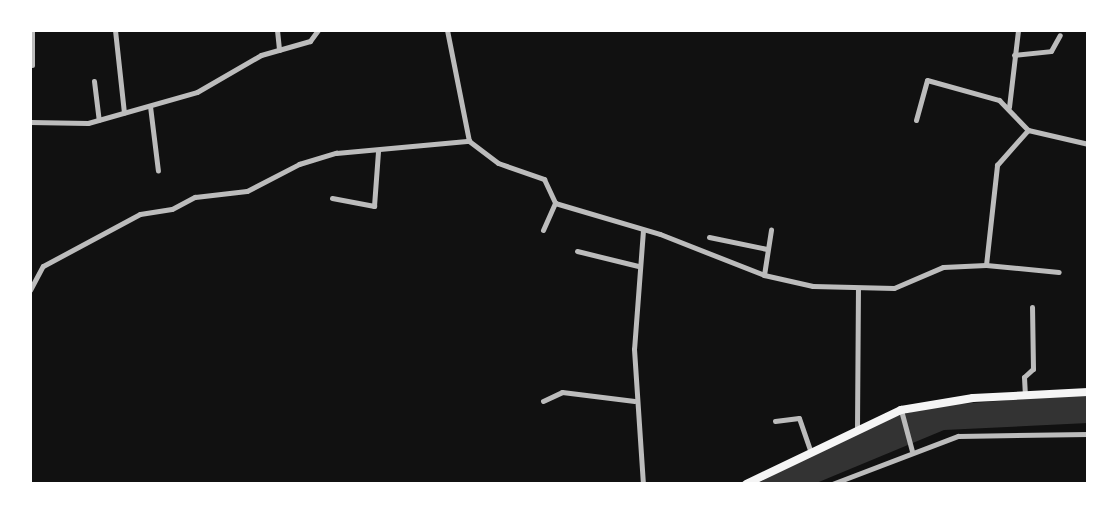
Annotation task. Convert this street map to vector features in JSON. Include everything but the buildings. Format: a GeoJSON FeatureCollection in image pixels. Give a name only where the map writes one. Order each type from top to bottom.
{"type":"FeatureCollection","features":[{"type":"Feature","properties":{"kind":"main road"},"geometry":{"type":"LineString","coordinates":[[746,484],[857,428],[901,412],[1024,396],[1088,392]]}},
{"type":"Feature","properties":{"kind":"street"},"geometry":{"type":"LineString","coordinates":[[32,30],[32,65]]}},
{"type":"Feature","properties":{"kind":"street"},"geometry":{"type":"LineString","coordinates":[[115,30],[124,113]]}},
{"type":"Feature","properties":{"kind":"street"},"geometry":{"type":"LineString","coordinates":[[277,30],[279,50]]}},
{"type":"Feature","properties":{"kind":"street"},"geometry":{"type":"LineString","coordinates":[[30,122],[99,120],[197,92],[279,50],[310,41],[318,30]]}},
{"type":"Feature","properties":{"kind":"street"},"geometry":{"type":"LineString","coordinates":[[447,30],[469,141],[498,163],[544,179],[555,203],[643,230],[764,275],[858,289],[894,288],[942,267],[986,265],[1059,272]]}},
{"type":"Feature","properties":{"kind":"street"},"geometry":{"type":"LineString","coordinates":[[1009,107],[1018,30]]}},
{"type":"Feature","properties":{"kind":"street"},"geometry":{"type":"LineString","coordinates":[[1014,55],[1051,51],[1060,34]]}},
{"type":"Feature","properties":{"kind":"street"},"geometry":{"type":"LineString","coordinates":[[916,120],[927,80],[990,96],[1009,107],[1028,130],[1088,144]]}},
{"type":"Feature","properties":{"kind":"street"},"geometry":{"type":"LineString","coordinates":[[94,81],[99,120]]}},
{"type":"Feature","properties":{"kind":"street"},"geometry":{"type":"LineString","coordinates":[[150,106],[158,171]]}},
{"type":"Feature","properties":{"kind":"street"},"geometry":{"type":"LineString","coordinates":[[986,265],[997,165],[1028,130]]}},
{"type":"Feature","properties":{"kind":"street"},"geometry":{"type":"LineString","coordinates":[[30,290],[43,266],[130,218],[172,209],[195,197],[246,191],[299,164],[336,153],[469,141]]}},
{"type":"Feature","properties":{"kind":"street"},"geometry":{"type":"LineString","coordinates":[[332,198],[374,206],[378,151]]}},
{"type":"Feature","properties":{"kind":"street"},"geometry":{"type":"LineString","coordinates":[[543,230],[555,203]]}},
{"type":"Feature","properties":{"kind":"street"},"geometry":{"type":"LineString","coordinates":[[643,230],[638,266],[634,401],[643,484]]}},
{"type":"Feature","properties":{"kind":"street"},"geometry":{"type":"LineString","coordinates":[[764,275],[771,230]]}},
{"type":"Feature","properties":{"kind":"street"},"geometry":{"type":"LineString","coordinates":[[710,237],[767,249]]}},
{"type":"Feature","properties":{"kind":"street"},"geometry":{"type":"LineString","coordinates":[[576,251],[638,266]]}},
{"type":"Feature","properties":{"kind":"street"},"geometry":{"type":"LineString","coordinates":[[857,428],[858,289]]}},
{"type":"Feature","properties":{"kind":"street"},"geometry":{"type":"LineString","coordinates":[[1024,396],[1024,377],[1033,369],[1032,307]]}},
{"type":"Feature","properties":{"kind":"street"},"geometry":{"type":"LineString","coordinates":[[543,401],[562,392],[634,401]]}},
{"type":"Feature","properties":{"kind":"street"},"geometry":{"type":"LineString","coordinates":[[901,412],[911,447]]}},
{"type":"Feature","properties":{"kind":"street"},"geometry":{"type":"LineString","coordinates":[[775,421],[799,418],[810,452]]}},
{"type":"Feature","properties":{"kind":"street"},"geometry":{"type":"LineString","coordinates":[[832,484],[911,447],[958,436],[1088,434]]}},
{"type":"Feature","properties":{"kind":"shaded area"},"geometry":{"type":"Polygon","coordinates":[[[1088,394],[1088,423],[944,430],[814,484],[756,484],[880,421],[932,406],[1088,394]]]}}]}
